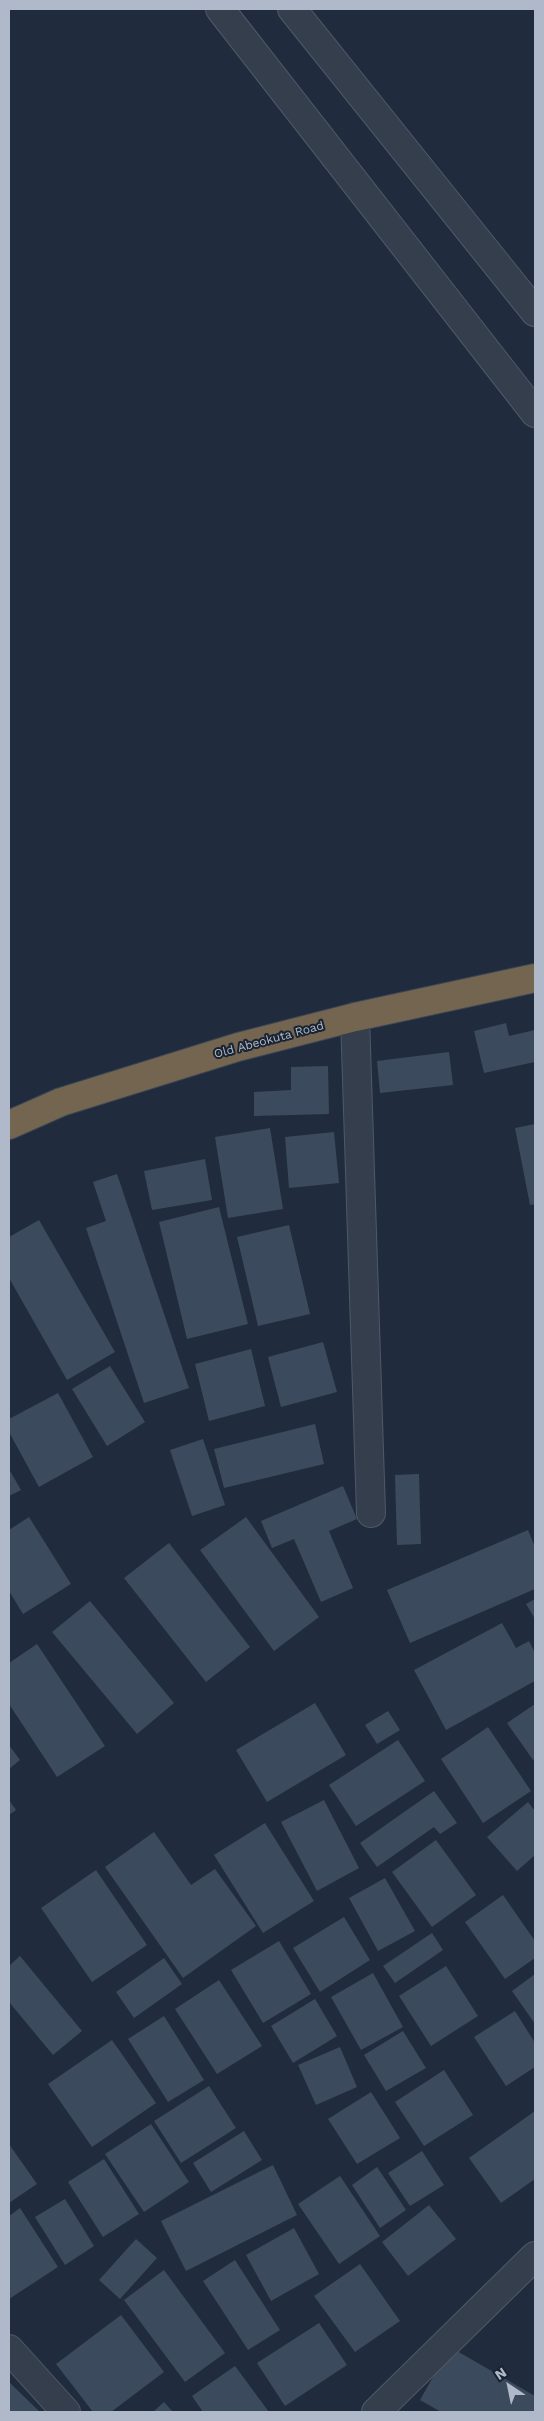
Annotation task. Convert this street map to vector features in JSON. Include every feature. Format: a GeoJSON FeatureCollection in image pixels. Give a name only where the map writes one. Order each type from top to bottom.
{"type":"FeatureCollection","features":[{"type":"Feature","properties":{"kind":"highway","name":"Old Abeokuta Road"},"geometry":{"type":"LineString","coordinates":[[9,1125],[80,1096],[238,1047],[355,1017],[535,978]]}},
{"type":"Feature","properties":{"kind":"street"},"geometry":{"type":"LineString","coordinates":[[220,9],[535,414]]}},
{"type":"Feature","properties":{"kind":"street"},"geometry":{"type":"LineString","coordinates":[[292,9],[535,312]]}},
{"type":"Feature","properties":{"kind":"street"},"geometry":{"type":"LineString","coordinates":[[355,1017],[371,1513]]}},
{"type":"Feature","properties":{"kind":"street"},"geometry":{"type":"LineString","coordinates":[[382,2411],[535,2256]]}},
{"type":"Feature","properties":{"kind":"street"},"geometry":{"type":"LineString","coordinates":[[9,2349],[66,2412]]}},
{"type":"Feature","properties":{"kind":"building"},"geometry":{"type":"Polygon","coordinates":[[[506,1023],[509,1036],[535,1030],[535,1062],[484,1073],[474,1031],[506,1023]]]}},
{"type":"Feature","properties":{"kind":"building"},"geometry":{"type":"Polygon","coordinates":[[[449,1052],[453,1085],[380,1093],[377,1061],[449,1052]]]}},
{"type":"Feature","properties":{"kind":"building"},"geometry":{"type":"Polygon","coordinates":[[[328,1066],[329,1114],[254,1116],[254,1092],[291,1090],[291,1067],[328,1066]]]}},
{"type":"Feature","properties":{"kind":"building"},"geometry":{"type":"Polygon","coordinates":[[[535,1124],[535,1204],[530,1205],[515,1128],[535,1124]]]}},
{"type":"Feature","properties":{"kind":"building"},"geometry":{"type":"Polygon","coordinates":[[[270,1128],[283,1209],[228,1218],[215,1137],[270,1128]]]}},
{"type":"Feature","properties":{"kind":"building"},"geometry":{"type":"Polygon","coordinates":[[[334,1132],[339,1183],[289,1188],[285,1137],[334,1132]]]}},
{"type":"Feature","properties":{"kind":"building"},"geometry":{"type":"Polygon","coordinates":[[[205,1159],[212,1200],[152,1210],[144,1171],[205,1159]]]}},
{"type":"Feature","properties":{"kind":"building"},"geometry":{"type":"Polygon","coordinates":[[[117,1174],[189,1388],[144,1403],[86,1228],[106,1221],[93,1182],[117,1174]]]}},
{"type":"Feature","properties":{"kind":"building"},"geometry":{"type":"Polygon","coordinates":[[[219,1207],[248,1324],[187,1339],[159,1222],[219,1207]]]}},
{"type":"Feature","properties":{"kind":"building"},"geometry":{"type":"Polygon","coordinates":[[[39,1220],[115,1352],[67,1380],[9,1278],[9,1237],[39,1220]]]}},
{"type":"Feature","properties":{"kind":"building"},"geometry":{"type":"Polygon","coordinates":[[[289,1225],[310,1314],[258,1326],[237,1237],[289,1225]]]}},
{"type":"Feature","properties":{"kind":"building"},"geometry":{"type":"Polygon","coordinates":[[[323,1342],[337,1392],[281,1407],[268,1357],[323,1342]]]}},
{"type":"Feature","properties":{"kind":"building"},"geometry":{"type":"Polygon","coordinates":[[[251,1349],[265,1406],[209,1421],[195,1364],[251,1349]]]}},
{"type":"Feature","properties":{"kind":"building"},"geometry":{"type":"Polygon","coordinates":[[[110,1366],[145,1422],[107,1446],[72,1389],[110,1366]]]}},
{"type":"Feature","properties":{"kind":"building"},"geometry":{"type":"Polygon","coordinates":[[[58,1393],[93,1457],[39,1487],[9,1432],[9,1419],[58,1393]]]}},
{"type":"Feature","properties":{"kind":"building"},"geometry":{"type":"Polygon","coordinates":[[[315,1424],[324,1464],[224,1488],[214,1449],[315,1424]]]}},
{"type":"Feature","properties":{"kind":"building"},"geometry":{"type":"Polygon","coordinates":[[[203,1439],[225,1505],[192,1516],[170,1450],[203,1439]]]}},
{"type":"Feature","properties":{"kind":"building"},"geometry":{"type":"Polygon","coordinates":[[[9,1469],[21,1490],[9,1496],[9,1469]]]}},
{"type":"Feature","properties":{"kind":"building"},"geometry":{"type":"Polygon","coordinates":[[[419,1474],[421,1544],[397,1545],[395,1475],[419,1474]]]}},
{"type":"Feature","properties":{"kind":"building"},"geometry":{"type":"Polygon","coordinates":[[[343,1486],[357,1519],[329,1531],[353,1588],[321,1602],[294,1539],[272,1548],[261,1521],[343,1486]]]}},
{"type":"Feature","properties":{"kind":"building"},"geometry":{"type":"Polygon","coordinates":[[[29,1517],[71,1584],[23,1614],[9,1591],[9,1530],[29,1517]]]}},
{"type":"Feature","properties":{"kind":"building"},"geometry":{"type":"Polygon","coordinates":[[[246,1517],[319,1617],[274,1651],[200,1550],[246,1517]]]}},
{"type":"Feature","properties":{"kind":"building"},"geometry":{"type":"Polygon","coordinates":[[[528,1530],[535,1547],[535,1589],[410,1643],[387,1590],[528,1530]]]}},
{"type":"Feature","properties":{"kind":"building"},"geometry":{"type":"Polygon","coordinates":[[[169,1543],[250,1647],[206,1682],[124,1578],[169,1543]]]}},
{"type":"Feature","properties":{"kind":"building"},"geometry":{"type":"Polygon","coordinates":[[[535,1599],[535,1619],[526,1604],[535,1599]]]}},
{"type":"Feature","properties":{"kind":"building"},"geometry":{"type":"Polygon","coordinates":[[[90,1601],[174,1703],[137,1734],[52,1632],[90,1601]]]}},
{"type":"Feature","properties":{"kind":"building"},"geometry":{"type":"Polygon","coordinates":[[[502,1623],[516,1648],[529,1641],[535,1653],[535,1681],[446,1730],[414,1670],[502,1623]]]}},
{"type":"Feature","properties":{"kind":"building"},"geometry":{"type":"Polygon","coordinates":[[[37,1644],[105,1746],[57,1777],[9,1704],[9,1663],[37,1644]]]}},
{"type":"Feature","properties":{"kind":"building"},"geometry":{"type":"Polygon","coordinates":[[[315,1703],[346,1755],[267,1802],[236,1750],[315,1703]]]}},
{"type":"Feature","properties":{"kind":"building"},"geometry":{"type":"Polygon","coordinates":[[[535,1704],[535,1758],[533,1760],[507,1723],[535,1704]]]}},
{"type":"Feature","properties":{"kind":"building"},"geometry":{"type":"Polygon","coordinates":[[[388,1711],[400,1730],[377,1744],[365,1725],[388,1711]]]}},
{"type":"Feature","properties":{"kind":"building"},"geometry":{"type":"Polygon","coordinates":[[[488,1727],[531,1791],[483,1823],[441,1759],[488,1727]]]}},
{"type":"Feature","properties":{"kind":"building"},"geometry":{"type":"Polygon","coordinates":[[[398,1740],[425,1781],[356,1826],[329,1785],[398,1740]]]}},
{"type":"Feature","properties":{"kind":"building"},"geometry":{"type":"Polygon","coordinates":[[[9,1745],[20,1760],[9,1769],[9,1745]]]}},
{"type":"Feature","properties":{"kind":"building"},"geometry":{"type":"Polygon","coordinates":[[[434,1791],[457,1823],[440,1834],[434,1827],[377,1867],[360,1843],[434,1791]]]}},
{"type":"Feature","properties":{"kind":"building"},"geometry":{"type":"Polygon","coordinates":[[[9,1800],[16,1810],[9,1815],[9,1800]]]}},
{"type":"Feature","properties":{"kind":"building"},"geometry":{"type":"Polygon","coordinates":[[[324,1800],[359,1868],[317,1891],[281,1822],[324,1800]]]}},
{"type":"Feature","properties":{"kind":"building"},"geometry":{"type":"Polygon","coordinates":[[[528,1802],[535,1811],[535,1855],[517,1871],[487,1837],[528,1802]]]}},
{"type":"Feature","properties":{"kind":"building"},"geometry":{"type":"Polygon","coordinates":[[[265,1823],[314,1901],[263,1933],[214,1855],[265,1823]]]}},
{"type":"Feature","properties":{"kind":"building"},"geometry":{"type":"Polygon","coordinates":[[[154,1832],[191,1885],[215,1869],[256,1926],[183,1978],[105,1867],[154,1832]]]}},
{"type":"Feature","properties":{"kind":"building"},"geometry":{"type":"Polygon","coordinates":[[[436,1840],[476,1895],[432,1927],[392,1872],[436,1840]]]}},
{"type":"Feature","properties":{"kind":"building"},"geometry":{"type":"Polygon","coordinates":[[[96,1870],[147,1945],[92,1982],[41,1908],[96,1870]]]}},
{"type":"Feature","properties":{"kind":"building"},"geometry":{"type":"Polygon","coordinates":[[[385,1878],[415,1931],[378,1951],[349,1898],[385,1878]]]}},
{"type":"Feature","properties":{"kind":"building"},"geometry":{"type":"Polygon","coordinates":[[[503,1895],[535,1941],[535,1958],[505,1979],[465,1922],[503,1895]]]}},
{"type":"Feature","properties":{"kind":"building"},"geometry":{"type":"Polygon","coordinates":[[[344,1917],[370,1960],[320,1992],[293,1948],[344,1917]]]}},
{"type":"Feature","properties":{"kind":"building"},"geometry":{"type":"Polygon","coordinates":[[[432,1933],[443,1950],[395,1983],[383,1966],[432,1933]]]}},
{"type":"Feature","properties":{"kind":"building"},"geometry":{"type":"Polygon","coordinates":[[[279,1941],[311,1994],[263,2023],[231,1970],[279,1941]]]}},
{"type":"Feature","properties":{"kind":"building"},"geometry":{"type":"Polygon","coordinates":[[[20,1956],[82,2031],[53,2055],[9,2002],[9,1966],[20,1956]]]}},
{"type":"Feature","properties":{"kind":"building"},"geometry":{"type":"Polygon","coordinates":[[[164,1958],[182,1984],[134,2018],[116,1992],[164,1958]]]}},
{"type":"Feature","properties":{"kind":"building"},"geometry":{"type":"Polygon","coordinates":[[[446,1966],[478,2016],[431,2046],[399,1996],[446,1966]]]}},
{"type":"Feature","properties":{"kind":"building"},"geometry":{"type":"Polygon","coordinates":[[[373,1973],[403,2027],[361,2050],[331,1997],[373,1973]]]}},
{"type":"Feature","properties":{"kind":"building"},"geometry":{"type":"Polygon","coordinates":[[[535,1974],[535,2024],[512,1991],[535,1974]]]}},
{"type":"Feature","properties":{"kind":"building"},"geometry":{"type":"Polygon","coordinates":[[[219,1980],[262,2046],[217,2074],[175,2009],[219,1980]]]}},
{"type":"Feature","properties":{"kind":"building"},"geometry":{"type":"Polygon","coordinates":[[[315,1999],[337,2036],[293,2063],[271,2026],[315,1999]]]}},
{"type":"Feature","properties":{"kind":"building"},"geometry":{"type":"Polygon","coordinates":[[[515,2011],[535,2043],[535,2067],[506,2086],[474,2037],[515,2011]]]}},
{"type":"Feature","properties":{"kind":"building"},"geometry":{"type":"Polygon","coordinates":[[[164,2016],[204,2080],[168,2102],[128,2039],[164,2016]]]}},
{"type":"Feature","properties":{"kind":"building"},"geometry":{"type":"Polygon","coordinates":[[[403,2031],[426,2068],[386,2091],[364,2055],[403,2031]]]}},
{"type":"Feature","properties":{"kind":"building"},"geometry":{"type":"Polygon","coordinates":[[[112,2040],[156,2103],[92,2147],[48,2084],[112,2040]]]}},
{"type":"Feature","properties":{"kind":"building"},"geometry":{"type":"Polygon","coordinates":[[[340,2047],[357,2087],[316,2105],[298,2065],[340,2047]]]}},
{"type":"Feature","properties":{"kind":"building"},"geometry":{"type":"Polygon","coordinates":[[[444,2070],[473,2115],[424,2146],[395,2102],[444,2070]]]}},
{"type":"Feature","properties":{"kind":"building"},"geometry":{"type":"Polygon","coordinates":[[[209,2086],[236,2128],[181,2163],[154,2121],[209,2086]]]}},
{"type":"Feature","properties":{"kind":"building"},"geometry":{"type":"Polygon","coordinates":[[[371,2092],[400,2138],[357,2164],[328,2119],[371,2092]]]}},
{"type":"Feature","properties":{"kind":"building"},"geometry":{"type":"Polygon","coordinates":[[[535,2111],[535,2179],[501,2203],[469,2158],[535,2111]]]}},
{"type":"Feature","properties":{"kind":"building"},"geometry":{"type":"Polygon","coordinates":[[[151,2124],[189,2182],[144,2212],[105,2154],[151,2124]]]}},
{"type":"Feature","properties":{"kind":"building"},"geometry":{"type":"Polygon","coordinates":[[[244,2131],[262,2160],[211,2192],[193,2163],[244,2131]]]}},
{"type":"Feature","properties":{"kind":"building"},"geometry":{"type":"Polygon","coordinates":[[[9,2144],[37,2184],[9,2203],[9,2144]]]}},
{"type":"Feature","properties":{"kind":"building"},"geometry":{"type":"Polygon","coordinates":[[[422,2151],[444,2185],[410,2206],[388,2173],[422,2151]]]}},
{"type":"Feature","properties":{"kind":"building"},"geometry":{"type":"Polygon","coordinates":[[[104,2159],[139,2214],[103,2237],[68,2182],[104,2159]]]}},
{"type":"Feature","properties":{"kind":"building"},"geometry":{"type":"Polygon","coordinates":[[[273,2165],[297,2215],[186,2271],[161,2221],[273,2165]]]}},
{"type":"Feature","properties":{"kind":"building"},"geometry":{"type":"Polygon","coordinates":[[[377,2167],[406,2210],[380,2228],[352,2185],[377,2167]]]}},
{"type":"Feature","properties":{"kind":"building"},"geometry":{"type":"Polygon","coordinates":[[[340,2176],[380,2236],[339,2264],[298,2204],[340,2176]]]}},
{"type":"Feature","properties":{"kind":"building"},"geometry":{"type":"Polygon","coordinates":[[[65,2199],[94,2246],[65,2265],[35,2217],[65,2199]]]}},
{"type":"Feature","properties":{"kind":"building"},"geometry":{"type":"Polygon","coordinates":[[[429,2205],[456,2239],[408,2276],[382,2242],[429,2205]]]}},
{"type":"Feature","properties":{"kind":"building"},"geometry":{"type":"Polygon","coordinates":[[[20,2208],[58,2267],[9,2299],[9,2216],[20,2208]]]}},
{"type":"Feature","properties":{"kind":"building"},"geometry":{"type":"Polygon","coordinates":[[[294,2228],[319,2274],[271,2301],[246,2255],[294,2228]]]}},
{"type":"Feature","properties":{"kind":"building"},"geometry":{"type":"Polygon","coordinates":[[[136,2239],[157,2258],[120,2299],[99,2280],[136,2239]]]}},
{"type":"Feature","properties":{"kind":"building"},"geometry":{"type":"Polygon","coordinates":[[[235,2260],[280,2330],[248,2350],[203,2281],[235,2260]]]}},
{"type":"Feature","properties":{"kind":"building"},"geometry":{"type":"Polygon","coordinates":[[[360,2264],[400,2321],[355,2352],[314,2296],[360,2264]]]}},
{"type":"Feature","properties":{"kind":"building"},"geometry":{"type":"Polygon","coordinates":[[[164,2270],[225,2353],[185,2382],[124,2300],[164,2270]]]}},
{"type":"Feature","properties":{"kind":"building"},"geometry":{"type":"Polygon","coordinates":[[[121,2315],[164,2372],[111,2412],[93,2412],[56,2364],[121,2315]]]}},
{"type":"Feature","properties":{"kind":"building"},"geometry":{"type":"Polygon","coordinates":[[[319,2323],[347,2365],[285,2406],[257,2363],[319,2323]]]}},
{"type":"Feature","properties":{"kind":"building"},"geometry":{"type":"Polygon","coordinates":[[[450,2347],[535,2396],[535,2412],[441,2412],[420,2400],[450,2347]]]}},
{"type":"Feature","properties":{"kind":"building"},"geometry":{"type":"Polygon","coordinates":[[[235,2366],[269,2412],[203,2412],[192,2396],[235,2366]]]}},
{"type":"Feature","properties":{"kind":"building"},"geometry":{"type":"Polygon","coordinates":[[[9,2382],[40,2412],[9,2412],[9,2382]]]}},
{"type":"Feature","properties":{"kind":"building"},"geometry":{"type":"Polygon","coordinates":[[[164,2402],[173,2412],[153,2412],[164,2402]]]}}]}
